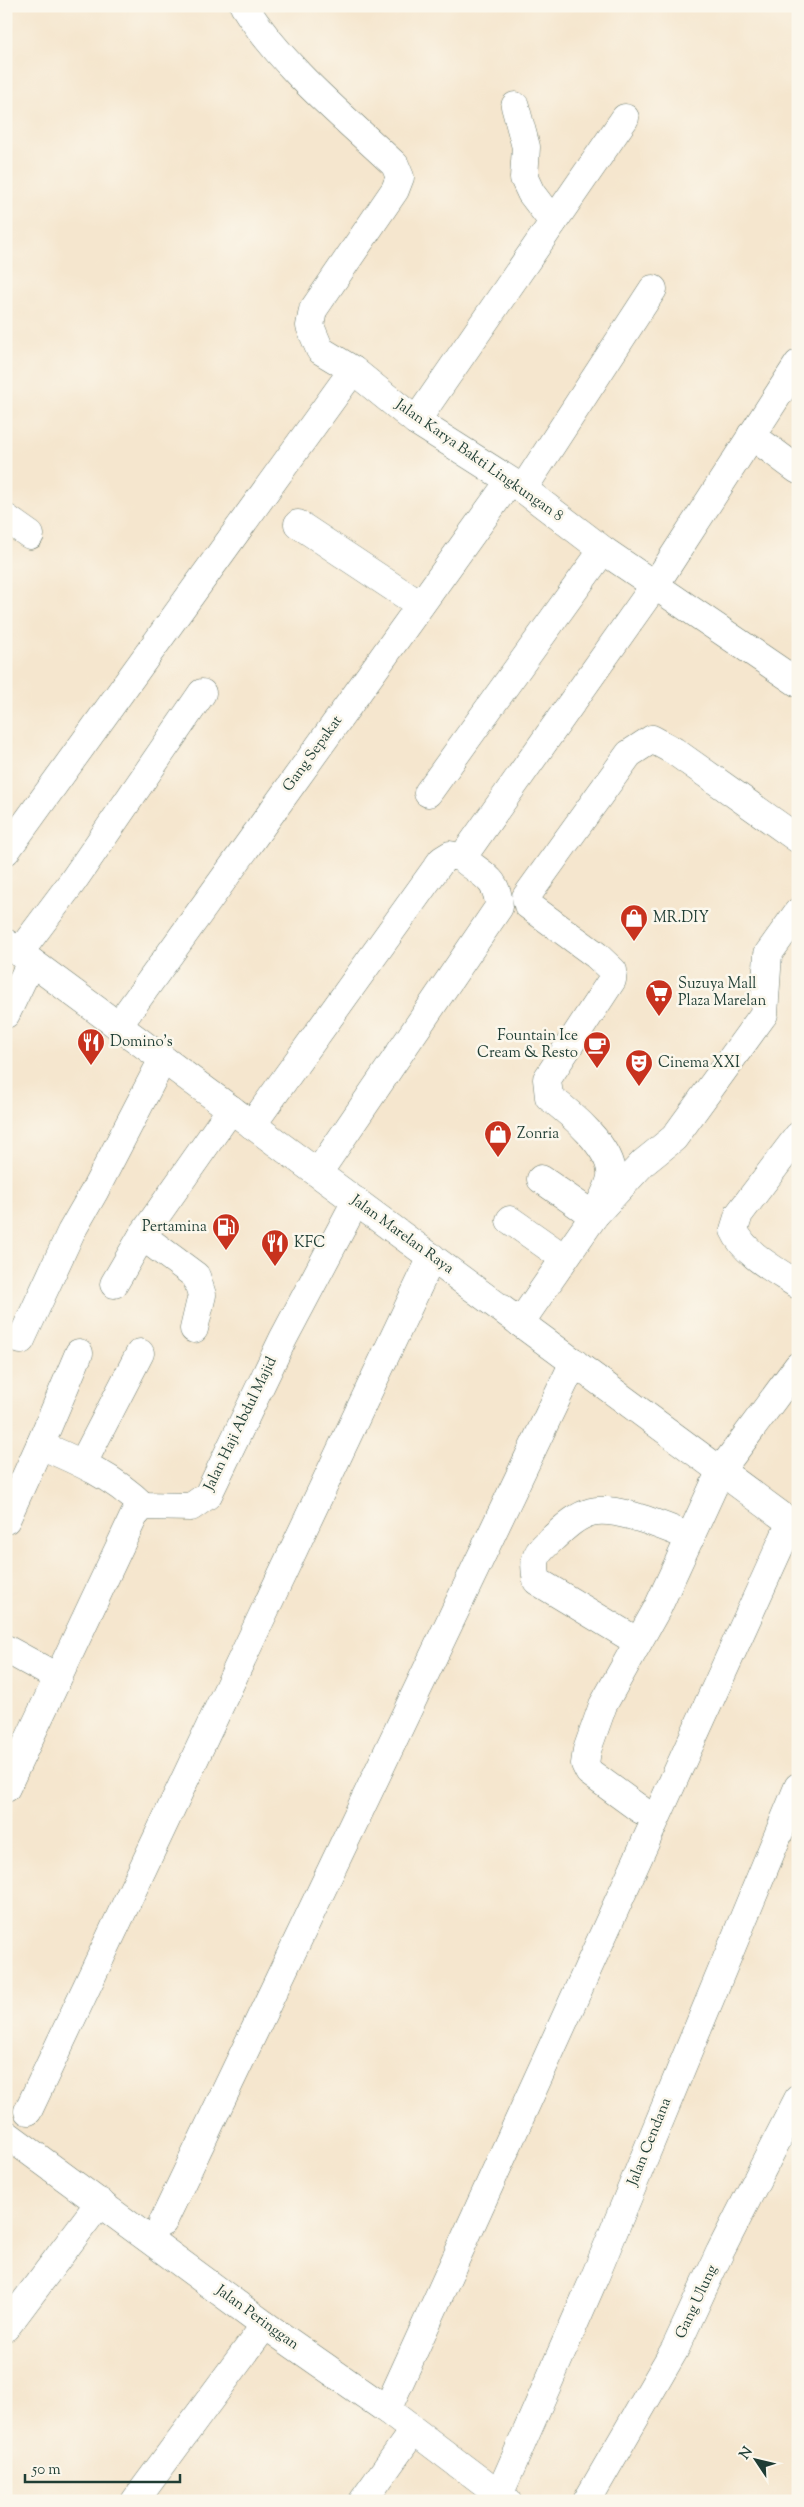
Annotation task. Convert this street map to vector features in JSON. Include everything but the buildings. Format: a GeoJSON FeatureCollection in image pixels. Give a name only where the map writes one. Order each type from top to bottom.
{"type":"FeatureCollection","features":[{"type":"Feature","properties":{"kind":"street","name":"Jalan Karya Bakti Lingkungan 8"},"geometry":{"type":"LineString","coordinates":[[244,6],[261,33],[298,74],[395,165],[400,178],[395,190],[313,310],[310,326],[320,350],[353,370],[416,421],[516,485],[603,550],[798,683]]}},
{"type":"Feature","properties":{"kind":"street"},"geometry":{"type":"LineString","coordinates":[[515,106],[526,147],[524,178],[531,193],[553,222]]}},
{"type":"Feature","properties":{"kind":"street"},"geometry":{"type":"LineString","coordinates":[[416,421],[625,118]]}},
{"type":"Feature","properties":{"kind":"street","name":"Gang Sepakat"},"geometry":{"type":"LineString","coordinates":[[118,1026],[420,605],[516,485],[653,289]]}},
{"type":"Feature","properties":{"kind":"street"},"geometry":{"type":"LineString","coordinates":[[462,858],[655,585],[750,435],[798,364]]}},
{"type":"Feature","properties":{"kind":"street"},"geometry":{"type":"LineString","coordinates":[[6,851],[353,370]]}},
{"type":"Feature","properties":{"kind":"street"},"geometry":{"type":"LineString","coordinates":[[750,435],[798,470]]}},
{"type":"Feature","properties":{"kind":"street"},"geometry":{"type":"LineString","coordinates":[[6,518],[30,535]]}},
{"type":"Feature","properties":{"kind":"street"},"geometry":{"type":"LineString","coordinates":[[298,524],[420,605]]}},
{"type":"Feature","properties":{"kind":"street"},"geometry":{"type":"LineString","coordinates":[[428,793],[603,550]]}},
{"type":"Feature","properties":{"kind":"street"},"geometry":{"type":"LineString","coordinates":[[6,1014],[19,952],[73,881],[202,693]]}},
{"type":"Feature","properties":{"kind":"street"},"geometry":{"type":"LineString","coordinates":[[594,1216],[611,1177],[610,1163],[594,1138],[549,1097],[547,1079],[612,980],[613,971],[596,955],[528,905],[526,897],[629,754],[652,739],[674,751],[798,839]]}},
{"type":"Feature","properties":{"kind":"street"},"geometry":{"type":"LineString","coordinates":[[114,1284],[142,1236],[242,1117],[442,860],[450,856],[462,858],[493,881],[499,893],[499,907],[318,1173]]}},
{"type":"Feature","properties":{"kind":"street"},"geometry":{"type":"LineString","coordinates":[[517,1320],[552,1263],[564,1258],[594,1216],[643,1163],[674,1138],[764,1014],[768,954],[798,912]]}},
{"type":"Feature","properties":{"kind":"street","name":"Jalan Marelan Raya"},"geometry":{"type":"LineString","coordinates":[[19,952],[794,1525]]}},
{"type":"Feature","properties":{"kind":"street"},"geometry":{"type":"LineString","coordinates":[[21,1340],[71,1232],[94,1192],[163,1059]]}},
{"type":"Feature","properties":{"kind":"street"},"geometry":{"type":"LineString","coordinates":[[798,1136],[739,1214],[734,1230],[738,1239],[749,1250],[798,1285]]}},
{"type":"Feature","properties":{"kind":"street"},"geometry":{"type":"LineString","coordinates":[[541,1179],[594,1216]]}},
{"type":"Feature","properties":{"kind":"street","name":"Jalan Haji Abdul Majid"},"geometry":{"type":"LineString","coordinates":[[143,1506],[191,1507],[208,1495],[283,1339],[356,1202]]}},
{"type":"Feature","properties":{"kind":"street"},"geometry":{"type":"LineString","coordinates":[[510,1220],[564,1258]]}},
{"type":"Feature","properties":{"kind":"street"},"geometry":{"type":"LineString","coordinates":[[142,1236],[196,1276],[202,1295],[194,1329]]}},
{"type":"Feature","properties":{"kind":"street"},"geometry":{"type":"LineString","coordinates":[[28,2111],[432,1257]]}},
{"type":"Feature","properties":{"kind":"street"},"geometry":{"type":"LineString","coordinates":[[6,1520],[79,1353]]}},
{"type":"Feature","properties":{"kind":"street"},"geometry":{"type":"LineString","coordinates":[[83,1463],[140,1353]]}},
{"type":"Feature","properties":{"kind":"street"},"geometry":{"type":"LineString","coordinates":[[162,2222],[574,1362]]}},
{"type":"Feature","properties":{"kind":"street"},"geometry":{"type":"LineString","coordinates":[[640,1810],[589,1772],[585,1764],[587,1750],[603,1705],[658,1607],[721,1470],[798,1366]]}},
{"type":"Feature","properties":{"kind":"street"},"geometry":{"type":"LineString","coordinates":[[6,1788],[123,1535],[134,1516],[143,1506],[127,1490],[83,1463],[40,1445]]}},
{"type":"Feature","properties":{"kind":"street"},"geometry":{"type":"LineString","coordinates":[[638,1642],[537,1581],[533,1565],[539,1551],[581,1516],[600,1510],[622,1514],[691,1537]]}},
{"type":"Feature","properties":{"kind":"street"},"geometry":{"type":"LineString","coordinates":[[387,2410],[794,1525]]}},
{"type":"Feature","properties":{"kind":"street"},"geometry":{"type":"LineString","coordinates":[[6,1649],[57,1677]]}},
{"type":"Feature","properties":{"kind":"street","name":"Jalan Cendana"},"geometry":{"type":"LineString","coordinates":[[503,2498],[798,1787]]}},
{"type":"Feature","properties":{"kind":"street","name":"Gang Ulung"},"geometry":{"type":"LineString","coordinates":[[587,2501],[675,2349],[720,2252],[798,2099]]}},
{"type":"Feature","properties":{"kind":"street","name":"Jalan Peringgan"},"geometry":{"type":"LineString","coordinates":[[6,2134],[265,2325],[387,2410],[503,2498]]}},
{"type":"Feature","properties":{"kind":"street"},"geometry":{"type":"LineString","coordinates":[[6,2327],[100,2202]]}},
{"type":"Feature","properties":{"kind":"street"},"geometry":{"type":"LineString","coordinates":[[135,2501],[265,2325]]}},
{"type":"Feature","properties":{"kind":"street"},"geometry":{"type":"LineString","coordinates":[[363,2501],[413,2431]]}},
{"type":"Feature","properties":{"kind":"place","name":"MR.DIY"},"geometry":{"type":"Point","coordinates":[634,942]}},
{"type":"Feature","properties":{"kind":"place","name":"Suzuya Mall Plaza Marelan"},"geometry":{"type":"Point","coordinates":[659,1017]}},
{"type":"Feature","properties":{"kind":"place","name":"Domino's"},"geometry":{"type":"Point","coordinates":[91,1066]}},
{"type":"Feature","properties":{"kind":"place","name":"Fountain Ice Cream & Resto"},"geometry":{"type":"Point","coordinates":[597,1069]}},
{"type":"Feature","properties":{"kind":"place","name":"Cinema XXI"},"geometry":{"type":"Point","coordinates":[639,1087]}},
{"type":"Feature","properties":{"kind":"place","name":"Zonria"},"geometry":{"type":"Point","coordinates":[498,1158]}},
{"type":"Feature","properties":{"kind":"place","name":"Pertamina"},"geometry":{"type":"Point","coordinates":[226,1251]}},
{"type":"Feature","properties":{"kind":"place","name":"KFC"},"geometry":{"type":"Point","coordinates":[275,1267]}}]}
